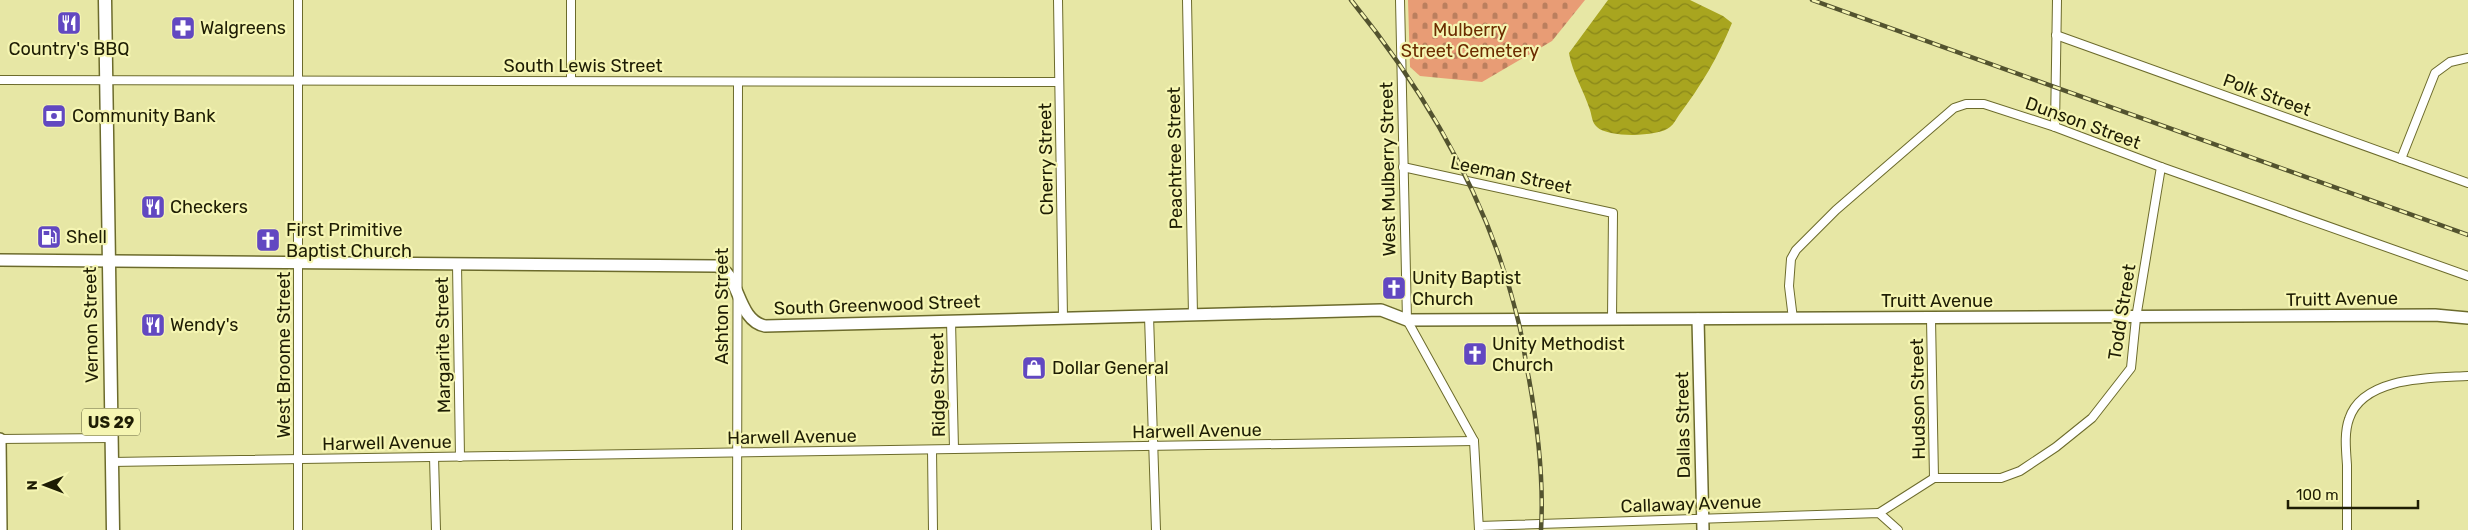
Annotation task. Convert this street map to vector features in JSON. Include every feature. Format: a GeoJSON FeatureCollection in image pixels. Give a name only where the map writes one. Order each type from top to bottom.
{"type":"FeatureCollection","features":[{"type":"Feature","properties":{"kind":"main road","name":"Vernon Street"},"geometry":{"type":"LineString","coordinates":[[105,0],[113,530]]}},
{"type":"Feature","properties":{"kind":"street","name":"West Broome Street"},"geometry":{"type":"LineString","coordinates":[[298,0],[298,530]]}},
{"type":"Feature","properties":{"kind":"street"},"geometry":{"type":"LineString","coordinates":[[571,0],[571,81]]}},
{"type":"Feature","properties":{"kind":"street","name":"Cherry Street"},"geometry":{"type":"LineString","coordinates":[[1058,0],[1063,318]]}},
{"type":"Feature","properties":{"kind":"street","name":"Peachtree Street"},"geometry":{"type":"LineString","coordinates":[[1188,0],[1193,314]]}},
{"type":"Feature","properties":{"kind":"street","name":"West Mulberry Street"},"geometry":{"type":"LineString","coordinates":[[1400,0],[1407,320],[1474,442],[1479,528]]}},
{"type":"Feature","properties":{"kind":"street"},"geometry":{"type":"LineString","coordinates":[[2055,127],[2057,0]]}},
{"type":"Feature","properties":{"kind":"street","name":"Polk Street"},"geometry":{"type":"LineString","coordinates":[[2056,35],[2468,183]]}},
{"type":"Feature","properties":{"kind":"street"},"geometry":{"type":"LineString","coordinates":[[2401,159],[2435,73],[2450,62],[2468,58]]}},
{"type":"Feature","properties":{"kind":"street","name":"South Lewis Street"},"geometry":{"type":"LineString","coordinates":[[0,80],[1059,82]]}},
{"type":"Feature","properties":{"kind":"street","name":"Ashton Street"},"geometry":{"type":"LineString","coordinates":[[737,530],[738,82]]}},
{"type":"Feature","properties":{"kind":"street","name":"Dunson Street"},"geometry":{"type":"LineString","coordinates":[[1793,319],[1789,286],[1791,259],[1796,250],[1836,210],[1954,108],[1966,104],[1984,104],[2055,127],[2161,167],[2468,276]]}},
{"type":"Feature","properties":{"kind":"street","name":"Leeman Street"},"geometry":{"type":"LineString","coordinates":[[1403,167],[1613,213],[1612,319]]}},
{"type":"Feature","properties":{"kind":"street","name":"Todd Street"},"geometry":{"type":"LineString","coordinates":[[1934,478],[2001,478],[2020,471],[2092,418],[2131,368],[2136,318],[2161,167]]}},
{"type":"Feature","properties":{"kind":"street","name":"South Greenwood Street"},"geometry":{"type":"LineString","coordinates":[[0,260],[716,266],[726,272],[750,317],[758,324],[764,326],[1381,310],[1407,320]]}},
{"type":"Feature","properties":{"kind":"street","name":"Margarite Street"},"geometry":{"type":"LineString","coordinates":[[457,264],[460,457]]}},
{"type":"Feature","properties":{"kind":"street","name":"Truitt Avenue"},"geometry":{"type":"LineString","coordinates":[[1407,320],[1931,319],[2435,315],[2468,318]]}},
{"type":"Feature","properties":{"kind":"street"},"geometry":{"type":"LineString","coordinates":[[1149,316],[1156,530]]}},
{"type":"Feature","properties":{"kind":"street","name":"Dallas Street"},"geometry":{"type":"LineString","coordinates":[[1698,319],[1703,524]]}},
{"type":"Feature","properties":{"kind":"street","name":"Hudson Street"},"geometry":{"type":"LineString","coordinates":[[1931,319],[1934,478]]}},
{"type":"Feature","properties":{"kind":"street","name":"Ridge Street"},"geometry":{"type":"LineString","coordinates":[[951,321],[954,449]]}},
{"type":"Feature","properties":{"kind":"street"},"geometry":{"type":"LineString","coordinates":[[2347,530],[2346,434],[2349,418],[2356,406],[2374,390],[2389,385],[2421,379],[2468,376]]}},
{"type":"Feature","properties":{"kind":"street"},"geometry":{"type":"LineString","coordinates":[[1,530],[0,439],[111,438]]}},
{"type":"Feature","properties":{"kind":"street","name":"Harwell Avenue"},"geometry":{"type":"LineString","coordinates":[[111,462],[1474,442]]}},
{"type":"Feature","properties":{"kind":"street","name":"Ridge Street"},"geometry":{"type":"LineString","coordinates":[[932,450],[933,530]]}},
{"type":"Feature","properties":{"kind":"street"},"geometry":{"type":"LineString","coordinates":[[434,457],[436,530]]}},
{"type":"Feature","properties":{"kind":"street"},"geometry":{"type":"LineString","coordinates":[[1898,530],[1879,513],[1934,478]]}},
{"type":"Feature","properties":{"kind":"street","name":"Callaway Avenue"},"geometry":{"type":"LineString","coordinates":[[1479,528],[1703,524],[1879,513]]}},
{"type":"Feature","properties":{"kind":"green space","name":"Mulberry Street Cemetery"},"geometry":{"type":"Polygon","coordinates":[[[1408,0],[1585,0],[1552,41],[1482,82],[1420,76],[1410,67],[1408,0]]]}},
{"type":"Feature","properties":{"kind":"water"},"geometry":{"type":"Polygon","coordinates":[[[1608,0],[1690,0],[1723,16],[1732,23],[1721,48],[1702,82],[1673,124],[1664,130],[1656,133],[1634,135],[1612,133],[1603,131],[1593,121],[1569,53],[1608,0]]]}},
{"type":"Feature","properties":{"kind":"railway"},"geometry":{"type":"LineString","coordinates":[[1351,0],[1379,36],[1430,111],[1473,191],[1506,276],[1518,320],[1538,436],[1541,473],[1541,530]]}},
{"type":"Feature","properties":{"kind":"railway"},"geometry":{"type":"LineString","coordinates":[[1812,0],[2468,235]]}},
{"type":"Feature","properties":{"kind":"place","name":"Country's BBQ"},"geometry":{"type":"Point","coordinates":[69,23]}},
{"type":"Feature","properties":{"kind":"place","name":"Walgreens"},"geometry":{"type":"Point","coordinates":[183,28]}},
{"type":"Feature","properties":{"kind":"place","name":"Community Bank"},"geometry":{"type":"Point","coordinates":[54,116]}},
{"type":"Feature","properties":{"kind":"place","name":"Checkers"},"geometry":{"type":"Point","coordinates":[153,207]}},
{"type":"Feature","properties":{"kind":"place","name":"Shell"},"geometry":{"type":"Point","coordinates":[49,237]}},
{"type":"Feature","properties":{"kind":"place","name":"First Primitive Baptist Church"},"geometry":{"type":"Point","coordinates":[268,240]}},
{"type":"Feature","properties":{"kind":"place","name":"Unity Baptist Church"},"geometry":{"type":"Point","coordinates":[1394,288]}},
{"type":"Feature","properties":{"kind":"place","name":"Wendy's"},"geometry":{"type":"Point","coordinates":[153,325]}},
{"type":"Feature","properties":{"kind":"place","name":"Unity Methodist Church"},"geometry":{"type":"Point","coordinates":[1475,354]}},
{"type":"Feature","properties":{"kind":"place","name":"Dollar General"},"geometry":{"type":"Point","coordinates":[1034,368]}}]}
